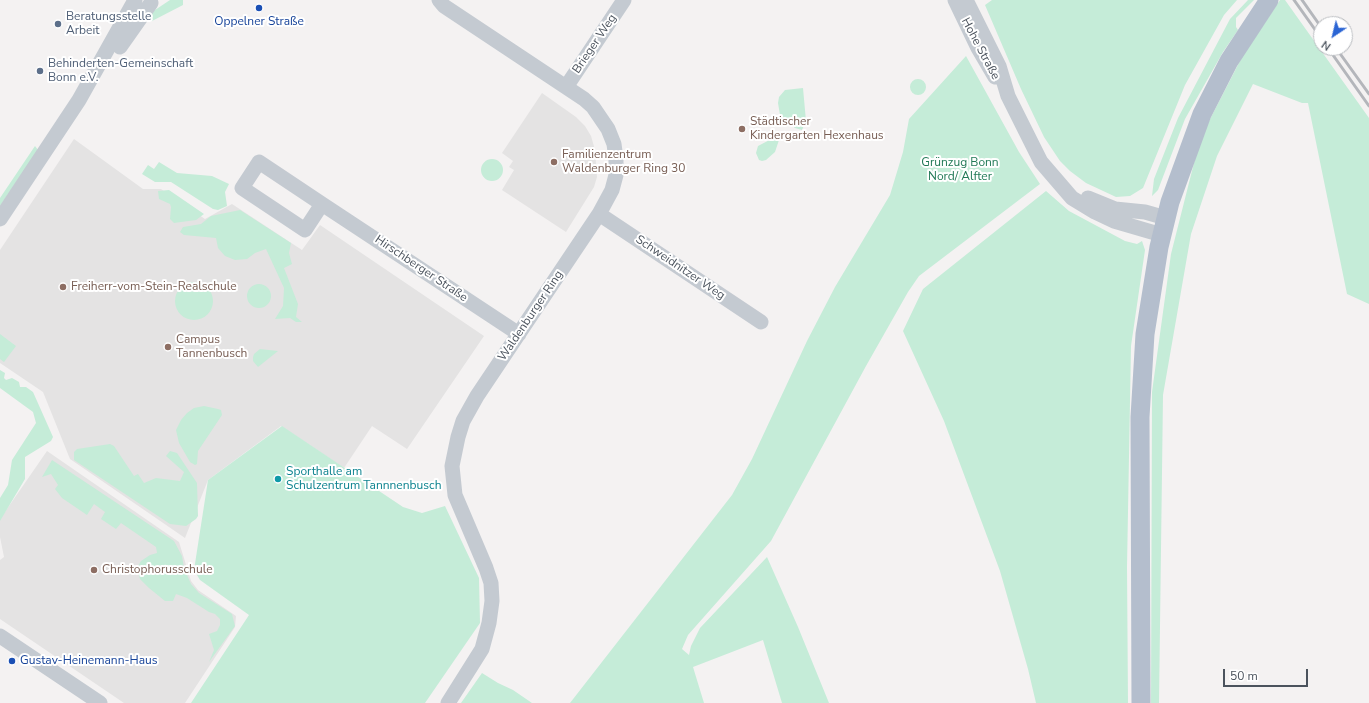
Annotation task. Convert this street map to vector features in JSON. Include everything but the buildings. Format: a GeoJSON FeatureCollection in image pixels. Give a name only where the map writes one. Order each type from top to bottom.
{"type":"FeatureCollection","features":[{"type":"Feature","properties":{"kind":"main road"},"geometry":{"type":"LineString","coordinates":[[1141,703],[1140,417],[1145,334],[1164,227],[1202,114],[1229,61],[1269,0]]}},
{"type":"Feature","properties":{"kind":"street"},"geometry":{"type":"LineString","coordinates":[[79,100],[135,0]]}},
{"type":"Feature","properties":{"kind":"street","name":"Waldenburger Ring"},"geometry":{"type":"LineString","coordinates":[[439,0],[444,6],[566,87],[593,107],[608,129],[614,144],[616,175],[612,190],[599,214],[470,407],[463,420],[454,449],[452,466],[455,495],[486,568],[491,583],[492,601],[489,623],[482,649],[448,703]]}},
{"type":"Feature","properties":{"kind":"street","name":"Brieger Weg"},"geometry":{"type":"LineString","coordinates":[[566,87],[624,0]]}},
{"type":"Feature","properties":{"kind":"street"},"geometry":{"type":"LineString","coordinates":[[0,219],[79,100],[121,46],[151,1]]}},
{"type":"Feature","properties":{"kind":"street","name":"Hohe Straße"},"geometry":{"type":"LineString","coordinates":[[962,2],[999,66],[1008,96],[1041,162],[1059,182],[1082,196],[1115,209],[1146,212],[1164,227]]}},
{"type":"Feature","properties":{"kind":"street","name":"Hirschberger Straße"},"geometry":{"type":"LineString","coordinates":[[322,204],[305,230],[242,188],[259,162],[519,334]]}},
{"type":"Feature","properties":{"kind":"street","name":"Schweidnitzer Weg"},"geometry":{"type":"LineString","coordinates":[[599,214],[761,322]]}},
{"type":"Feature","properties":{"kind":"street"},"geometry":{"type":"LineString","coordinates":[[0,636],[94,701]]}},
{"type":"Feature","properties":{"kind":"shaded area","name":"Familienzentrum Waldenburger Ring 30"},"geometry":{"type":"Polygon","coordinates":[[[542,93],[576,117],[585,126],[591,136],[595,150],[597,177],[594,187],[566,232],[502,190],[514,170],[509,167],[513,161],[502,153],[542,93]]]}},
{"type":"Feature","properties":{"kind":"shaded area","name":"Campus Tannenbusch"},"geometry":{"type":"Polygon","coordinates":[[[74,139],[143,189],[161,189],[205,219],[232,204],[302,250],[320,225],[484,336],[407,449],[372,426],[344,468],[281,426],[208,480],[185,538],[70,459],[43,392],[0,363],[0,250],[74,139]]]}},
{"type":"Feature","properties":{"kind":"shaded area","name":"Christophorusschule"},"geometry":{"type":"Polygon","coordinates":[[[47,451],[179,542],[191,581],[198,590],[236,616],[235,627],[185,703],[124,703],[0,619],[0,560],[4,557],[0,537],[0,519],[47,451]]]}},
{"type":"Feature","properties":{"kind":"green space"},"geometry":{"type":"Polygon","coordinates":[[[170,0],[183,0],[183,5],[152,21],[143,18],[170,0]]]}},
{"type":"Feature","properties":{"kind":"green space"},"geometry":{"type":"Polygon","coordinates":[[[992,0],[1237,0],[1224,15],[1185,85],[1143,188],[1130,196],[1116,197],[1086,183],[1070,171],[1060,161],[1044,137],[1021,89],[985,5],[992,0]]]}},
{"type":"Feature","properties":{"kind":"green space"},"geometry":{"type":"Polygon","coordinates":[[[1248,0],[1254,0],[1236,18],[1236,27],[1238,30],[1223,52],[1185,119],[1158,190],[1152,196],[1154,179],[1178,118],[1230,19],[1248,0]]]}},
{"type":"Feature","properties":{"kind":"green space"},"geometry":{"type":"Polygon","coordinates":[[[1280,0],[1285,0],[1313,39],[1313,56],[1325,56],[1369,118],[1369,304],[1347,294],[1308,103],[1302,103],[1253,84],[1217,156],[1191,234],[1163,395],[1159,703],[1151,703],[1152,392],[1171,254],[1197,151],[1208,123],[1242,57],[1280,0]]]}},
{"type":"Feature","properties":{"kind":"green space","name":"Grünzug Bonn Nord/ Alfter"},"geometry":{"type":"Polygon","coordinates":[[[966,56],[1019,152],[1040,184],[919,276],[908,292],[866,366],[771,541],[688,635],[682,649],[689,655],[691,646],[700,628],[767,557],[829,703],[782,703],[763,640],[693,667],[704,703],[570,703],[732,495],[752,459],[807,341],[835,287],[890,195],[903,152],[909,119],[966,56]]]}},
{"type":"Feature","properties":{"kind":"green space"},"geometry":{"type":"Polygon","coordinates":[[[918,79],[924,81],[926,87],[924,93],[918,95],[912,93],[910,87],[912,81],[918,79]]]}},
{"type":"Feature","properties":{"kind":"green space"},"geometry":{"type":"Polygon","coordinates":[[[803,88],[806,121],[802,130],[795,128],[780,115],[778,103],[779,97],[785,90],[803,88]]]}},
{"type":"Feature","properties":{"kind":"green space"},"geometry":{"type":"Polygon","coordinates":[[[781,134],[775,152],[766,160],[759,160],[756,153],[758,146],[781,134]]]}},
{"type":"Feature","properties":{"kind":"green space"},"geometry":{"type":"Polygon","coordinates":[[[35,146],[38,150],[0,206],[0,198],[35,146]]]}},
{"type":"Feature","properties":{"kind":"green space"},"geometry":{"type":"Polygon","coordinates":[[[492,159],[496,160],[502,166],[502,174],[496,180],[492,181],[488,180],[482,174],[481,170],[482,166],[488,160],[492,159]]]}},
{"type":"Feature","properties":{"kind":"green space"},"geometry":{"type":"Polygon","coordinates":[[[159,162],[177,173],[212,176],[229,184],[225,192],[227,206],[218,210],[213,209],[171,182],[155,182],[142,174],[148,165],[154,169],[159,162]]]}},
{"type":"Feature","properties":{"kind":"green space"},"geometry":{"type":"Polygon","coordinates":[[[169,190],[204,214],[196,220],[174,223],[170,219],[170,204],[159,199],[158,191],[169,190]]]}},
{"type":"Feature","properties":{"kind":"green space"},"geometry":{"type":"Polygon","coordinates":[[[1046,191],[1069,211],[1125,241],[1137,244],[1142,241],[1145,250],[1131,346],[1127,567],[1128,703],[1036,703],[1028,669],[1000,571],[944,421],[903,331],[923,289],[1046,191]]]}},
{"type":"Feature","properties":{"kind":"green space"},"geometry":{"type":"Polygon","coordinates":[[[240,210],[291,243],[289,253],[292,264],[284,268],[298,304],[296,317],[302,322],[296,322],[290,318],[275,319],[283,306],[284,288],[266,249],[255,253],[247,259],[235,260],[225,256],[218,248],[216,238],[184,235],[180,232],[183,227],[201,224],[211,216],[240,210]]]}},
{"type":"Feature","properties":{"kind":"green space"},"geometry":{"type":"Polygon","coordinates":[[[190,282],[198,282],[205,285],[210,290],[213,301],[210,312],[205,317],[198,320],[190,320],[183,317],[178,312],[175,305],[175,297],[178,290],[183,285],[190,282]]]}},
{"type":"Feature","properties":{"kind":"green space"},"geometry":{"type":"Polygon","coordinates":[[[259,284],[264,285],[270,291],[270,301],[264,307],[259,308],[254,307],[248,301],[247,296],[248,291],[254,285],[259,284]]]}},
{"type":"Feature","properties":{"kind":"green space"},"geometry":{"type":"Polygon","coordinates":[[[0,334],[16,346],[4,362],[0,359],[0,334]]]}},
{"type":"Feature","properties":{"kind":"green space"},"geometry":{"type":"Polygon","coordinates":[[[260,349],[278,351],[258,367],[253,361],[253,357],[254,354],[260,349]]]}},
{"type":"Feature","properties":{"kind":"green space"},"geometry":{"type":"Polygon","coordinates":[[[0,370],[5,373],[4,378],[6,380],[12,378],[19,382],[20,387],[26,387],[33,392],[53,437],[51,441],[25,457],[25,479],[0,521],[0,498],[8,485],[12,460],[36,423],[33,412],[0,388],[0,370]]]}},
{"type":"Feature","properties":{"kind":"green space"},"geometry":{"type":"Polygon","coordinates":[[[204,406],[221,410],[222,415],[198,451],[197,464],[195,465],[190,462],[179,443],[176,430],[181,420],[187,413],[194,408],[204,406]]]}},
{"type":"Feature","properties":{"kind":"green space"},"geometry":{"type":"Polygon","coordinates":[[[282,426],[403,507],[422,513],[445,506],[479,578],[480,623],[425,703],[191,703],[249,615],[200,580],[194,570],[208,480],[282,426]]]}},
{"type":"Feature","properties":{"kind":"green space"},"geometry":{"type":"Polygon","coordinates":[[[110,444],[114,446],[134,476],[138,474],[144,483],[156,478],[180,481],[184,472],[166,456],[170,451],[177,453],[197,483],[198,516],[196,519],[186,526],[170,524],[74,460],[74,452],[77,449],[110,444]]]}},
{"type":"Feature","properties":{"kind":"green space"},"geometry":{"type":"Polygon","coordinates":[[[52,460],[174,541],[182,556],[184,568],[191,584],[199,593],[232,614],[235,626],[209,662],[214,650],[209,634],[217,631],[220,625],[220,619],[215,614],[209,612],[187,598],[176,594],[173,601],[165,601],[149,588],[140,579],[137,568],[141,561],[150,555],[157,553],[156,547],[121,523],[116,529],[101,519],[105,512],[94,504],[87,515],[62,498],[55,489],[58,485],[51,474],[42,477],[52,460]]]}},
{"type":"Feature","properties":{"kind":"green space"},"geometry":{"type":"Polygon","coordinates":[[[482,673],[513,690],[532,703],[461,703],[482,673]]]}},
{"type":"Feature","properties":{"kind":"railway"},"geometry":{"type":"LineString","coordinates":[[1294,0],[1313,27]]}},
{"type":"Feature","properties":{"kind":"railway"},"geometry":{"type":"LineString","coordinates":[[1302,0],[1313,16]]}},
{"type":"Feature","properties":{"kind":"railway"},"geometry":{"type":"LineString","coordinates":[[1334,56],[1369,106]]}},
{"type":"Feature","properties":{"kind":"railway"},"geometry":{"type":"LineString","coordinates":[[1342,56],[1369,94]]}},
{"type":"Feature","properties":{"kind":"place","name":"Oppelner Straße"},"geometry":{"type":"Point","coordinates":[259,8]}},
{"type":"Feature","properties":{"kind":"place","name":"Beratungsstelle Arbeit"},"geometry":{"type":"Point","coordinates":[58,24]}},
{"type":"Feature","properties":{"kind":"place","name":"Behinderten-Gemeinschaft Bonn e.V."},"geometry":{"type":"Point","coordinates":[40,71]}},
{"type":"Feature","properties":{"kind":"place","name":"Städtischer Kindergarten Hexenhaus"},"geometry":{"type":"Point","coordinates":[742,129]}},
{"type":"Feature","properties":{"kind":"place","name":"Familienzentrum Waldenburger Ring 30"},"geometry":{"type":"Point","coordinates":[554,162]}},
{"type":"Feature","properties":{"kind":"place","name":"Freiherr-vom-Stein-Realschule"},"geometry":{"type":"Point","coordinates":[63,287]}},
{"type":"Feature","properties":{"kind":"place","name":"Campus Tannenbusch"},"geometry":{"type":"Point","coordinates":[168,347]}},
{"type":"Feature","properties":{"kind":"place","name":"Sporthalle am Schulzentrum Tannnenbusch"},"geometry":{"type":"Point","coordinates":[278,479]}},
{"type":"Feature","properties":{"kind":"place","name":"Christophorusschule"},"geometry":{"type":"Point","coordinates":[94,570]}},
{"type":"Feature","properties":{"kind":"place","name":"Gustav-Heinemann-Haus"},"geometry":{"type":"Point","coordinates":[12,661]}}]}
